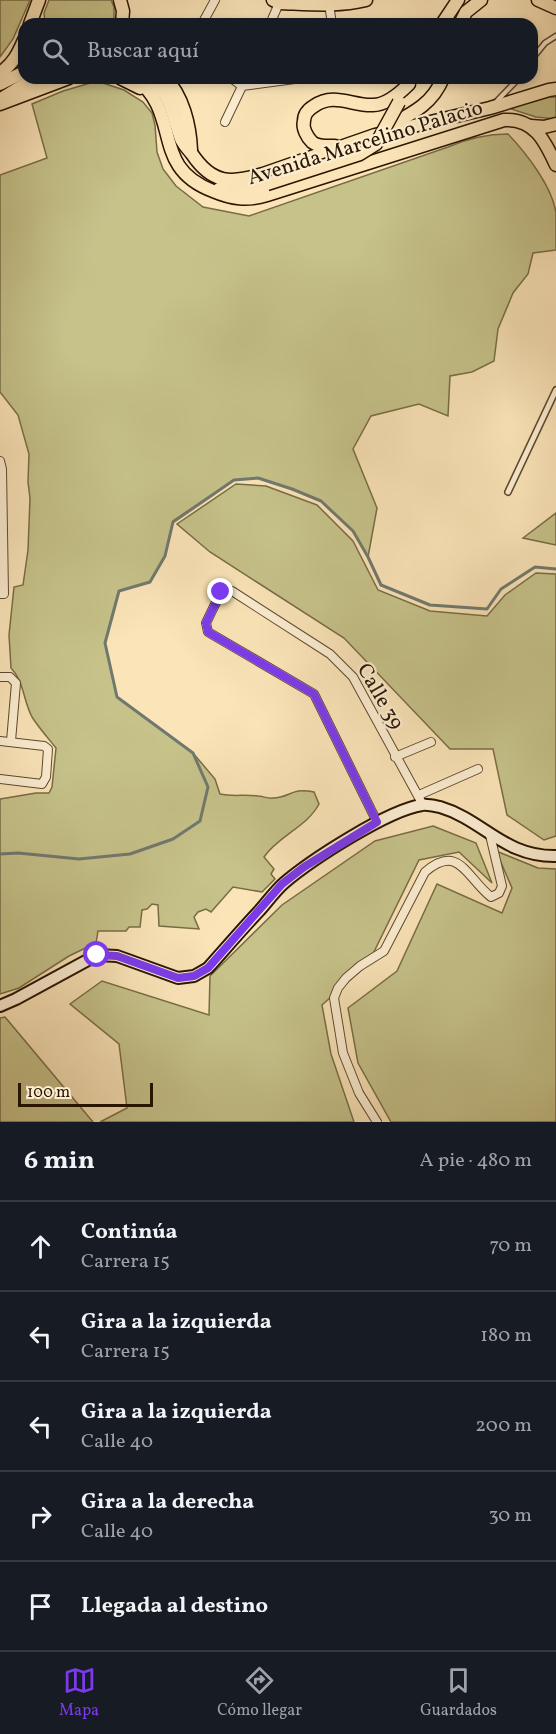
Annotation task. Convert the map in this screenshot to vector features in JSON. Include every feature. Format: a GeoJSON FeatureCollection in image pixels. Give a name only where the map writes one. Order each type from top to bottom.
{"type":"FeatureCollection","features":[{"type":"Feature","properties":{"kind":"main road"},"geometry":{"type":"LineString","coordinates":[[277,1],[329,4],[355,3],[366,0]]}},
{"type":"Feature","properties":{"kind":"main road"},"geometry":{"type":"LineString","coordinates":[[446,18],[458,0]]}},
{"type":"Feature","properties":{"kind":"main road"},"geometry":{"type":"LineString","coordinates":[[463,18],[466,12],[481,0]]}},
{"type":"Feature","properties":{"kind":"main road"},"geometry":{"type":"LineString","coordinates":[[538,0],[556,8]]}},
{"type":"Feature","properties":{"kind":"main road"},"geometry":{"type":"LineString","coordinates":[[32,18],[38,4]]}},
{"type":"Feature","properties":{"kind":"main road"},"geometry":{"type":"LineString","coordinates":[[0,73],[11,65],[18,55]]}},
{"type":"Feature","properties":{"kind":"main road"},"geometry":{"type":"LineString","coordinates":[[0,84],[18,75]]}},
{"type":"Feature","properties":{"kind":"main road"},"geometry":{"type":"LineString","coordinates":[[0,102],[26,84]]}},
{"type":"Feature","properties":{"kind":"main road"},"geometry":{"type":"LineString","coordinates":[[0,102],[52,84]]}},
{"type":"Feature","properties":{"kind":"main road"},"geometry":{"type":"LineString","coordinates":[[131,84],[150,94]]}},
{"type":"Feature","properties":{"kind":"main road","name":"Avenida Marcelino Palacio"},"geometry":{"type":"LineString","coordinates":[[141,84],[150,94],[163,116],[175,162],[189,179],[203,188],[237,199],[257,198],[504,120],[518,121],[531,126],[544,127],[556,124]]}},
{"type":"Feature","properties":{"kind":"main road","name":"Avenida Marcelino Palacio"},"geometry":{"type":"LineString","coordinates":[[156,84],[169,99],[182,139],[199,166],[211,175],[224,180],[240,180],[263,174],[375,135],[490,108],[556,89]]}},
{"type":"Feature","properties":{"kind":"main road"},"geometry":{"type":"LineString","coordinates":[[170,84],[180,101],[191,143],[191,154]]}},
{"type":"Feature","properties":{"kind":"main road"},"geometry":{"type":"LineString","coordinates":[[345,146],[325,146],[313,143],[304,127],[309,110],[331,99],[344,99],[374,106],[391,99],[407,84]]}},
{"type":"Feature","properties":{"kind":"main road"},"geometry":{"type":"LineString","coordinates":[[203,188],[237,190],[267,184],[372,148],[408,84]]}},
{"type":"Feature","properties":{"kind":"main road"},"geometry":{"type":"LineString","coordinates":[[375,135],[427,104],[440,84]]}},
{"type":"Feature","properties":{"kind":"main road"},"geometry":{"type":"LineString","coordinates":[[531,126],[543,139],[556,165]]}},
{"type":"Feature","properties":{"kind":"main road"},"geometry":{"type":"LineString","coordinates":[[550,151],[556,138]]}},
{"type":"Feature","properties":{"kind":"main road"},"geometry":{"type":"LineString","coordinates":[[0,1006],[97,955],[117,956],[178,978],[194,976],[208,968],[282,884],[304,867],[377,822],[421,800],[463,816],[490,835],[518,850],[540,856],[556,856]]}},
{"type":"Feature","properties":{"kind":"street"},"geometry":{"type":"LineString","coordinates":[[205,18],[215,0]]}},
{"type":"Feature","properties":{"kind":"street"},"geometry":{"type":"LineString","coordinates":[[272,18],[277,1]]}},
{"type":"Feature","properties":{"kind":"street"},"geometry":{"type":"LineString","coordinates":[[329,4],[332,18]]}},
{"type":"Feature","properties":{"kind":"street"},"geometry":{"type":"LineString","coordinates":[[239,84],[242,86],[257,84]]}},
{"type":"Feature","properties":{"kind":"street"},"geometry":{"type":"LineString","coordinates":[[225,122],[242,86]]}},
{"type":"Feature","properties":{"kind":"street"},"geometry":{"type":"LineString","coordinates":[[508,492],[556,390]]}},
{"type":"Feature","properties":{"kind":"street"},"geometry":{"type":"LineString","coordinates":[[0,461],[2,469],[2,594]]}},
{"type":"Feature","properties":{"kind":"street","name":"Calle 39"},"geometry":{"type":"LineString","coordinates":[[377,822],[314,694],[208,632],[206,623],[221,592],[232,591],[330,654],[340,663],[353,677],[395,757],[421,800]]}},
{"type":"Feature","properties":{"kind":"street"},"geometry":{"type":"LineString","coordinates":[[0,677],[10,677],[16,683],[11,741]]}},
{"type":"Feature","properties":{"kind":"street"},"geometry":{"type":"LineString","coordinates":[[0,741],[44,746],[48,749],[46,777],[42,784],[0,779]]}},
{"type":"Feature","properties":{"kind":"street"},"geometry":{"type":"LineString","coordinates":[[395,757],[431,742]]}},
{"type":"Feature","properties":{"kind":"street"},"geometry":{"type":"LineString","coordinates":[[421,800],[478,769]]}},
{"type":"Feature","properties":{"kind":"street"},"geometry":{"type":"LineString","coordinates":[[377,1122],[359,1093],[343,1053],[334,998],[346,978],[384,951],[425,872],[436,862],[445,859],[454,861],[463,867],[491,897],[499,893],[502,886],[490,835]]}},
{"type":"Feature","properties":{"kind":"lane"},"geometry":{"type":"LineString","coordinates":[[538,52],[545,43],[556,36]]}},
{"type":"Feature","properties":{"kind":"lane"},"geometry":{"type":"LineString","coordinates":[[490,108],[513,84]]}},
{"type":"Feature","properties":{"kind":"shaded area"},"geometry":{"type":"Polygon","coordinates":[[[0,0],[30,0],[22,18],[18,18],[18,28],[13,39],[0,57],[0,0]]]}},
{"type":"Feature","properties":{"kind":"shaded area"},"geometry":{"type":"Polygon","coordinates":[[[49,0],[111,0],[114,7],[114,18],[44,18],[49,0]]]}},
{"type":"Feature","properties":{"kind":"shaded area"},"geometry":{"type":"Polygon","coordinates":[[[87,84],[106,84],[124,90],[143,102],[152,113],[157,152],[163,169],[176,186],[203,207],[249,216],[463,141],[508,134],[544,181],[554,203],[556,250],[533,253],[528,274],[513,293],[498,329],[494,361],[472,372],[450,376],[448,416],[419,404],[371,416],[353,449],[377,508],[368,557],[353,531],[321,501],[258,478],[234,480],[173,521],[165,556],[150,582],[119,591],[105,643],[117,697],[193,753],[215,779],[220,794],[279,798],[300,791],[314,792],[319,804],[314,812],[264,857],[274,869],[271,874],[275,879],[262,892],[233,887],[211,912],[206,909],[198,912],[194,917],[199,929],[159,926],[158,905],[152,904],[142,910],[140,927],[129,927],[126,931],[98,931],[96,943],[69,956],[19,988],[0,994],[0,799],[49,793],[52,787],[56,748],[32,717],[21,685],[11,668],[9,635],[14,587],[23,585],[28,550],[30,498],[29,454],[18,415],[0,392],[0,175],[47,158],[32,104],[87,84]]]}},
{"type":"Feature","properties":{"kind":"shaded area"},"geometry":{"type":"Polygon","coordinates":[[[538,97],[556,97],[556,119],[536,117],[511,109],[538,97]]]}},
{"type":"Feature","properties":{"kind":"shaded area"},"geometry":{"type":"Polygon","coordinates":[[[236,484],[266,486],[317,505],[353,541],[378,590],[430,611],[487,616],[505,595],[536,573],[556,574],[556,836],[544,840],[507,815],[493,749],[450,749],[344,638],[210,552],[177,524],[236,484]]]}},
{"type":"Feature","properties":{"kind":"shaded area"},"geometry":{"type":"Polygon","coordinates":[[[556,513],[556,545],[523,538],[556,513]]]}},
{"type":"Feature","properties":{"kind":"shaded area"},"geometry":{"type":"Polygon","coordinates":[[[433,826],[476,843],[492,883],[459,852],[419,860],[368,964],[322,1005],[331,1054],[354,1122],[100,1122],[127,1108],[119,1044],[70,1004],[102,981],[209,1015],[210,976],[282,905],[375,841],[433,826]]]}},
{"type":"Feature","properties":{"kind":"shaded area"},"geometry":{"type":"Polygon","coordinates":[[[496,851],[538,868],[556,869],[556,1122],[391,1122],[358,1063],[348,1008],[397,971],[437,884],[502,913],[512,888],[496,851]]]}},
{"type":"Feature","properties":{"kind":"shaded area"},"geometry":{"type":"Polygon","coordinates":[[[5,1017],[93,1122],[0,1122],[0,1018],[5,1017]]]}},
{"type":"Feature","properties":{"kind":"waterway"},"geometry":{"type":"LineString","coordinates":[[0,854],[18,853],[79,859],[130,854],[173,839],[200,821],[208,787],[193,753],[117,697],[105,643],[119,591],[150,582],[165,556],[173,522],[234,480],[258,478],[321,501],[353,531],[381,585],[430,605],[487,609],[501,589],[535,567],[556,569]]}},
{"type":"Feature","properties":{"kind":"route"},"geometry":{"type":"LineString","coordinates":[[97,955],[117,956],[178,978],[194,976],[208,968],[282,884],[304,867],[377,822],[314,694],[208,632],[206,623],[221,592]]}}]}
